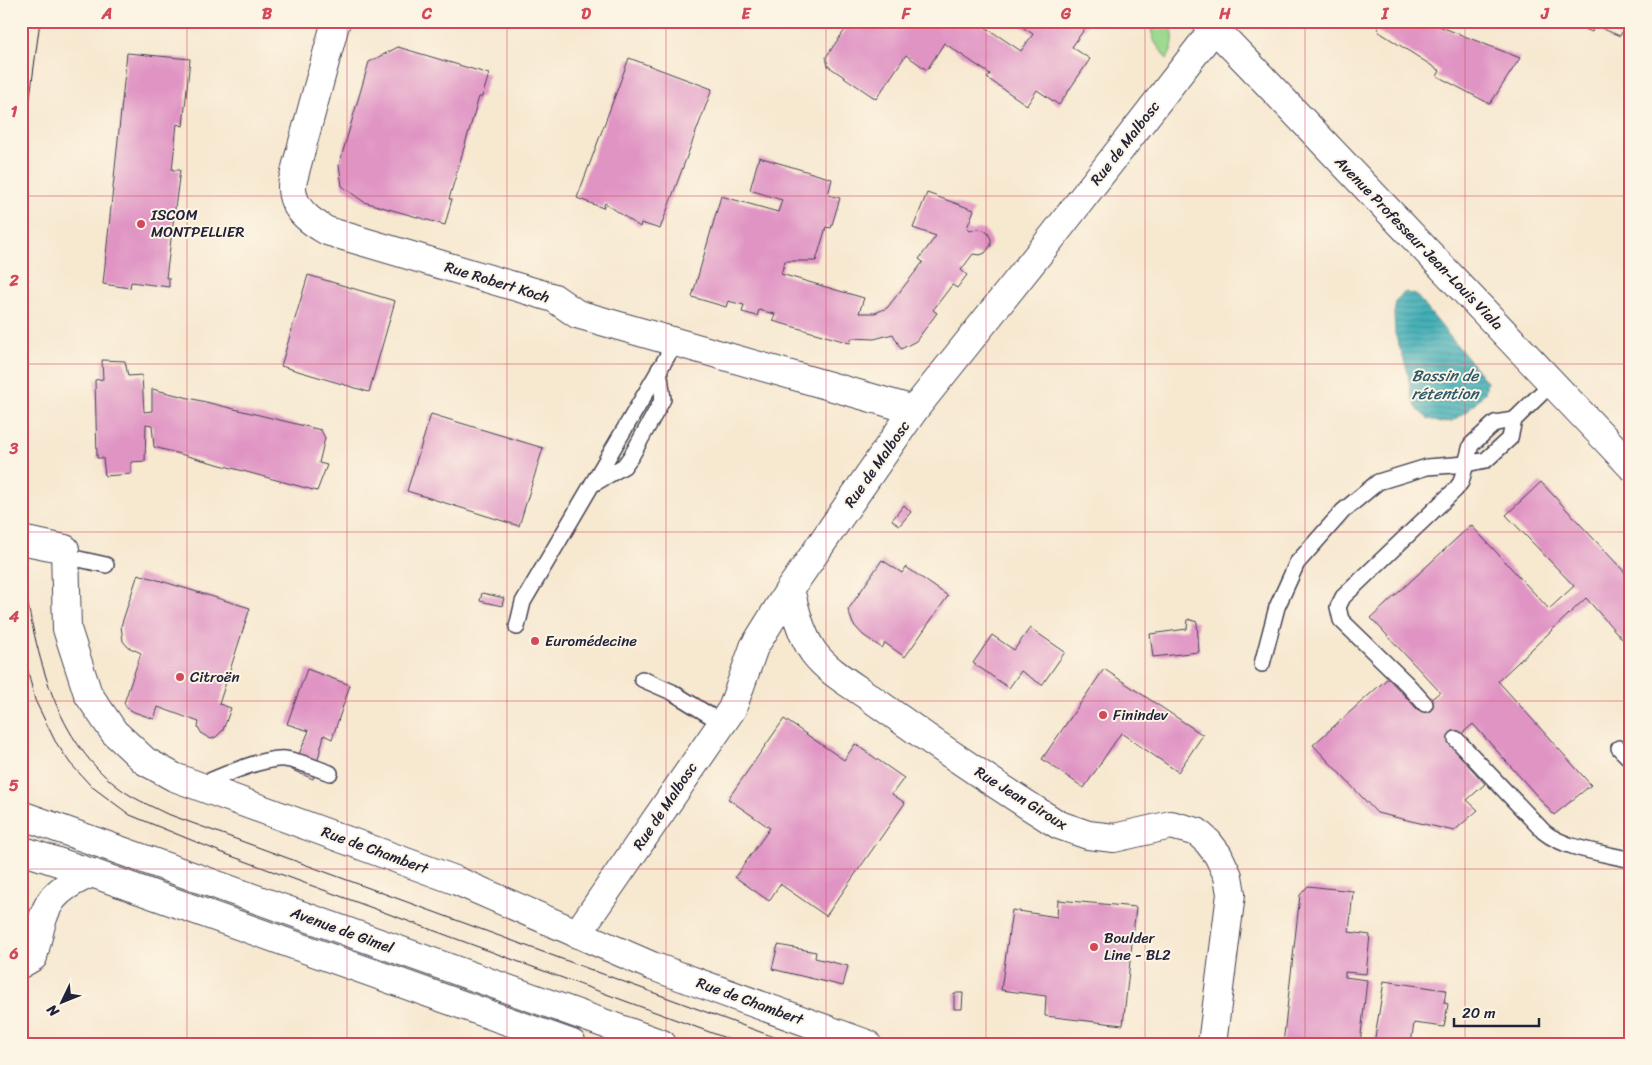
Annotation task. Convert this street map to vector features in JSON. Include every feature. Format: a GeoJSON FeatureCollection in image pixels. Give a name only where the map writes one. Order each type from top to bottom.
{"type":"FeatureCollection","features":[{"type":"Feature","properties":{"kind":"street","name":"Rue Robert Koch"},"geometry":{"type":"LineString","coordinates":[[336,21],[292,187],[295,203],[303,214],[315,224],[328,232],[554,298],[577,314],[881,399],[914,410]]}},
{"type":"Feature","properties":{"kind":"street","name":"Avenue Professeur Jean-Louis Viala"},"geometry":{"type":"LineString","coordinates":[[1213,24],[1631,466]]}},
{"type":"Feature","properties":{"kind":"street","name":"Rue de Malbosc"},"geometry":{"type":"LineString","coordinates":[[577,934],[732,709],[754,647],[790,589],[914,410],[1053,236],[1213,24]]}},
{"type":"Feature","properties":{"kind":"street"},"geometry":{"type":"LineString","coordinates":[[21,540],[65,549],[65,556]]}},
{"type":"Feature","properties":{"kind":"street","name":"Rue de Chambert"},"geometry":{"type":"LineString","coordinates":[[65,556],[67,628],[88,694],[114,732],[145,761],[174,777],[455,880],[652,966],[867,1044]]}},
{"type":"Feature","properties":{"kind":"street","name":"Rue Jean Giroux"},"geometry":{"type":"LineString","coordinates":[[790,589],[808,642],[815,654],[831,670],[893,714],[1059,825],[1088,835],[1114,838],[1171,825],[1197,832],[1208,842],[1218,855],[1228,876],[1231,894],[1212,1044]]}},
{"type":"Feature","properties":{"kind":"street","name":"Avenue de Gimel"},"geometry":{"type":"LineString","coordinates":[[21,814],[662,1044]]}},
{"type":"Feature","properties":{"kind":"street","name":"Avenue de Gimel"},"geometry":{"type":"LineString","coordinates":[[21,850],[92,873],[572,1044]]}},
{"type":"Feature","properties":{"kind":"street"},"geometry":{"type":"LineString","coordinates":[[21,964],[33,957],[48,903],[59,890],[92,873]]}},
{"type":"Feature","properties":{"kind":"lane"},"geometry":{"type":"LineString","coordinates":[[517,627],[523,602],[594,484],[624,466],[632,456],[663,399],[659,369],[676,343]]}},
{"type":"Feature","properties":{"kind":"lane"},"geometry":{"type":"LineString","coordinates":[[1262,664],[1277,607],[1296,564],[1343,511],[1378,482],[1428,466],[1466,464],[1486,460],[1510,438],[1514,420],[1552,383]]}},
{"type":"Feature","properties":{"kind":"lane"},"geometry":{"type":"LineString","coordinates":[[1425,704],[1341,620],[1338,607],[1343,597],[1461,482],[1471,444],[1495,423],[1514,420]]}},
{"type":"Feature","properties":{"kind":"lane"},"geometry":{"type":"LineString","coordinates":[[65,556],[106,565]]}},
{"type":"Feature","properties":{"kind":"lane"},"geometry":{"type":"LineString","coordinates":[[642,679],[672,692],[722,723]]}},
{"type":"Feature","properties":{"kind":"lane"},"geometry":{"type":"LineString","coordinates":[[1456,739],[1551,838],[1631,860]]}},
{"type":"Feature","properties":{"kind":"lane"},"geometry":{"type":"LineString","coordinates":[[1619,748],[1631,760]]}},
{"type":"Feature","properties":{"kind":"lane"},"geometry":{"type":"LineString","coordinates":[[198,786],[232,771],[276,759],[295,761],[330,773]]}},
{"type":"Feature","properties":{"kind":"green space"},"geometry":{"type":"Polygon","coordinates":[[[1149,21],[1169,21],[1173,40],[1172,50],[1167,59],[1154,41],[1149,21]]]}},
{"type":"Feature","properties":{"kind":"water","name":"Bassin de rétention"},"geometry":{"type":"Polygon","coordinates":[[[1405,292],[1416,295],[1487,382],[1485,393],[1467,411],[1452,421],[1440,423],[1427,418],[1418,410],[1412,397],[1407,369],[1395,334],[1394,315],[1396,300],[1405,292]]]}},
{"type":"Feature","properties":{"kind":"building"},"geometry":{"type":"Polygon","coordinates":[[[851,21],[914,21],[924,28],[929,21],[976,21],[1021,51],[1033,34],[1013,21],[1090,21],[1072,47],[1090,59],[1059,105],[1037,90],[1027,105],[987,78],[990,74],[944,43],[927,70],[906,55],[876,99],[828,66],[826,57],[851,21]]]}},
{"type":"Feature","properties":{"kind":"building"},"geometry":{"type":"Polygon","coordinates":[[[1376,21],[1426,21],[1520,58],[1490,104],[1437,76],[1440,71],[1379,32],[1376,21]]]}},
{"type":"Feature","properties":{"kind":"building"},"geometry":{"type":"Polygon","coordinates":[[[1567,21],[1631,21],[1631,36],[1622,32],[1620,36],[1594,25],[1592,32],[1567,21]]]}},
{"type":"Feature","properties":{"kind":"building"},"geometry":{"type":"Polygon","coordinates":[[[398,47],[489,74],[482,97],[479,97],[449,199],[452,199],[445,225],[364,202],[342,186],[339,165],[369,62],[398,47]]]}},
{"type":"Feature","properties":{"kind":"building","name":"ISCOM MONTPELLIER"},"geometry":{"type":"Polygon","coordinates":[[[127,53],[190,59],[183,126],[177,124],[172,170],[180,170],[166,278],[169,278],[169,287],[131,282],[130,288],[103,284],[127,53]]]}},
{"type":"Feature","properties":{"kind":"building"},"geometry":{"type":"Polygon","coordinates":[[[629,58],[712,89],[660,229],[641,223],[640,227],[605,203],[603,208],[577,198],[629,58]]]}},
{"type":"Feature","properties":{"kind":"building"},"geometry":{"type":"Polygon","coordinates":[[[759,157],[832,179],[828,195],[840,198],[831,228],[826,227],[816,261],[785,261],[781,274],[864,298],[859,313],[875,313],[887,308],[923,262],[919,259],[936,236],[913,228],[927,193],[974,210],[967,228],[970,231],[984,230],[991,239],[991,245],[985,253],[980,255],[973,254],[961,270],[967,275],[957,288],[952,285],[933,310],[937,313],[916,341],[901,349],[893,334],[874,339],[852,338],[850,343],[773,321],[775,314],[759,310],[757,316],[742,312],[744,305],[728,301],[726,307],[692,297],[721,196],[778,212],[782,200],[750,190],[759,157]]]}},
{"type":"Feature","properties":{"kind":"building"},"geometry":{"type":"Polygon","coordinates":[[[308,275],[395,301],[369,392],[281,366],[308,275]]]}},
{"type":"Feature","properties":{"kind":"building"},"geometry":{"type":"Polygon","coordinates":[[[102,360],[125,361],[128,376],[142,375],[144,412],[152,411],[152,389],[321,430],[325,438],[319,463],[327,465],[317,491],[154,447],[152,425],[146,424],[145,461],[131,462],[131,474],[105,476],[103,458],[97,458],[95,380],[103,379],[102,360]]]}},
{"type":"Feature","properties":{"kind":"building"},"geometry":{"type":"Polygon","coordinates":[[[431,414],[543,448],[519,526],[407,491],[431,414]]]}},
{"type":"Feature","properties":{"kind":"building"},"geometry":{"type":"Polygon","coordinates":[[[1541,482],[1631,579],[1631,649],[1586,598],[1498,681],[1591,785],[1554,815],[1473,724],[1450,744],[1485,784],[1467,800],[1478,810],[1454,831],[1377,813],[1313,745],[1388,678],[1418,710],[1440,692],[1371,618],[1471,525],[1549,609],[1574,586],[1506,515],[1541,482]]]}},
{"type":"Feature","properties":{"kind":"building"},"geometry":{"type":"Polygon","coordinates":[[[904,505],[911,512],[899,526],[892,520],[904,505]]]}},
{"type":"Feature","properties":{"kind":"building"},"geometry":{"type":"Polygon","coordinates":[[[882,560],[902,573],[906,567],[948,596],[905,657],[885,643],[882,648],[863,635],[853,624],[848,610],[882,560]]]}},
{"type":"Feature","properties":{"kind":"building","name":"Citroën"},"geometry":{"type":"Polygon","coordinates":[[[138,574],[250,608],[219,704],[231,708],[223,730],[216,737],[211,739],[202,734],[198,727],[199,722],[158,707],[154,719],[134,712],[127,708],[124,703],[141,653],[128,647],[123,641],[121,626],[138,574]]]}},
{"type":"Feature","properties":{"kind":"building"},"geometry":{"type":"Polygon","coordinates":[[[482,593],[504,598],[502,606],[480,601],[482,593]]]}},
{"type":"Feature","properties":{"kind":"building"},"geometry":{"type":"Polygon","coordinates":[[[1188,619],[1197,622],[1199,652],[1153,657],[1150,634],[1187,629],[1188,619]]]}},
{"type":"Feature","properties":{"kind":"building"},"geometry":{"type":"Polygon","coordinates":[[[1030,628],[1065,652],[1042,685],[1021,671],[1009,688],[973,663],[992,635],[1014,650],[1030,628]]]}},
{"type":"Feature","properties":{"kind":"building"},"geometry":{"type":"Polygon","coordinates":[[[307,669],[350,685],[332,739],[324,735],[313,779],[292,770],[309,731],[287,724],[307,669]]]}},
{"type":"Feature","properties":{"kind":"building","name":"Finindev"},"geometry":{"type":"Polygon","coordinates":[[[1104,669],[1203,735],[1178,772],[1121,733],[1084,788],[1042,759],[1104,669]]]}},
{"type":"Feature","properties":{"kind":"building"},"geometry":{"type":"Polygon","coordinates":[[[784,719],[844,760],[855,744],[904,778],[892,794],[905,803],[826,916],[780,884],[769,901],[735,877],[770,828],[728,799],[784,719]]]}},
{"type":"Feature","properties":{"kind":"building"},"geometry":{"type":"Polygon","coordinates":[[[1308,886],[1353,891],[1349,932],[1370,935],[1366,974],[1345,972],[1345,977],[1367,980],[1360,1044],[1283,1044],[1300,895],[1308,886]]]}},
{"type":"Feature","properties":{"kind":"building"},"geometry":{"type":"Polygon","coordinates":[[[1058,900],[1136,907],[1123,1025],[1045,1016],[1046,996],[1001,990],[1012,910],[1057,917],[1058,900]]]}},
{"type":"Feature","properties":{"kind":"building"},"geometry":{"type":"Polygon","coordinates":[[[778,945],[816,952],[815,958],[848,966],[843,986],[772,969],[778,945]]]}},
{"type":"Feature","properties":{"kind":"building"},"geometry":{"type":"Polygon","coordinates":[[[1384,981],[1446,990],[1444,1003],[1448,1004],[1444,1027],[1414,1023],[1411,1044],[1374,1044],[1384,981]]]}},
{"type":"Feature","properties":{"kind":"building"},"geometry":{"type":"Polygon","coordinates":[[[954,993],[963,993],[962,1009],[954,1009],[954,993]]]}},
{"type":"Feature","properties":{"kind":"tram line"},"geometry":{"type":"LineString","coordinates":[[21,68],[27,21]]}},
{"type":"Feature","properties":{"kind":"tram line"},"geometry":{"type":"LineString","coordinates":[[21,166],[40,21]]}},
{"type":"Feature","properties":{"kind":"tram line"},"geometry":{"type":"LineString","coordinates":[[21,568],[40,658],[61,716],[76,742],[95,766],[129,795],[165,813],[793,1044]]}},
{"type":"Feature","properties":{"kind":"tram line"},"geometry":{"type":"LineString","coordinates":[[21,643],[35,700],[55,741],[70,763],[91,786],[130,815],[223,853],[742,1044]]}},
{"type":"Feature","properties":{"kind":"place","name":"ISCOM MONTPELLIER"},"geometry":{"type":"Point","coordinates":[141,224]}},
{"type":"Feature","properties":{"kind":"place","name":"Euromédecine"},"geometry":{"type":"Point","coordinates":[535,641]}},
{"type":"Feature","properties":{"kind":"place","name":"Citroën"},"geometry":{"type":"Point","coordinates":[180,677]}},
{"type":"Feature","properties":{"kind":"place","name":"Finindev"},"geometry":{"type":"Point","coordinates":[1103,715]}},
{"type":"Feature","properties":{"kind":"place","name":"Boulder Line - BL2"},"geometry":{"type":"Point","coordinates":[1094,947]}}]}
